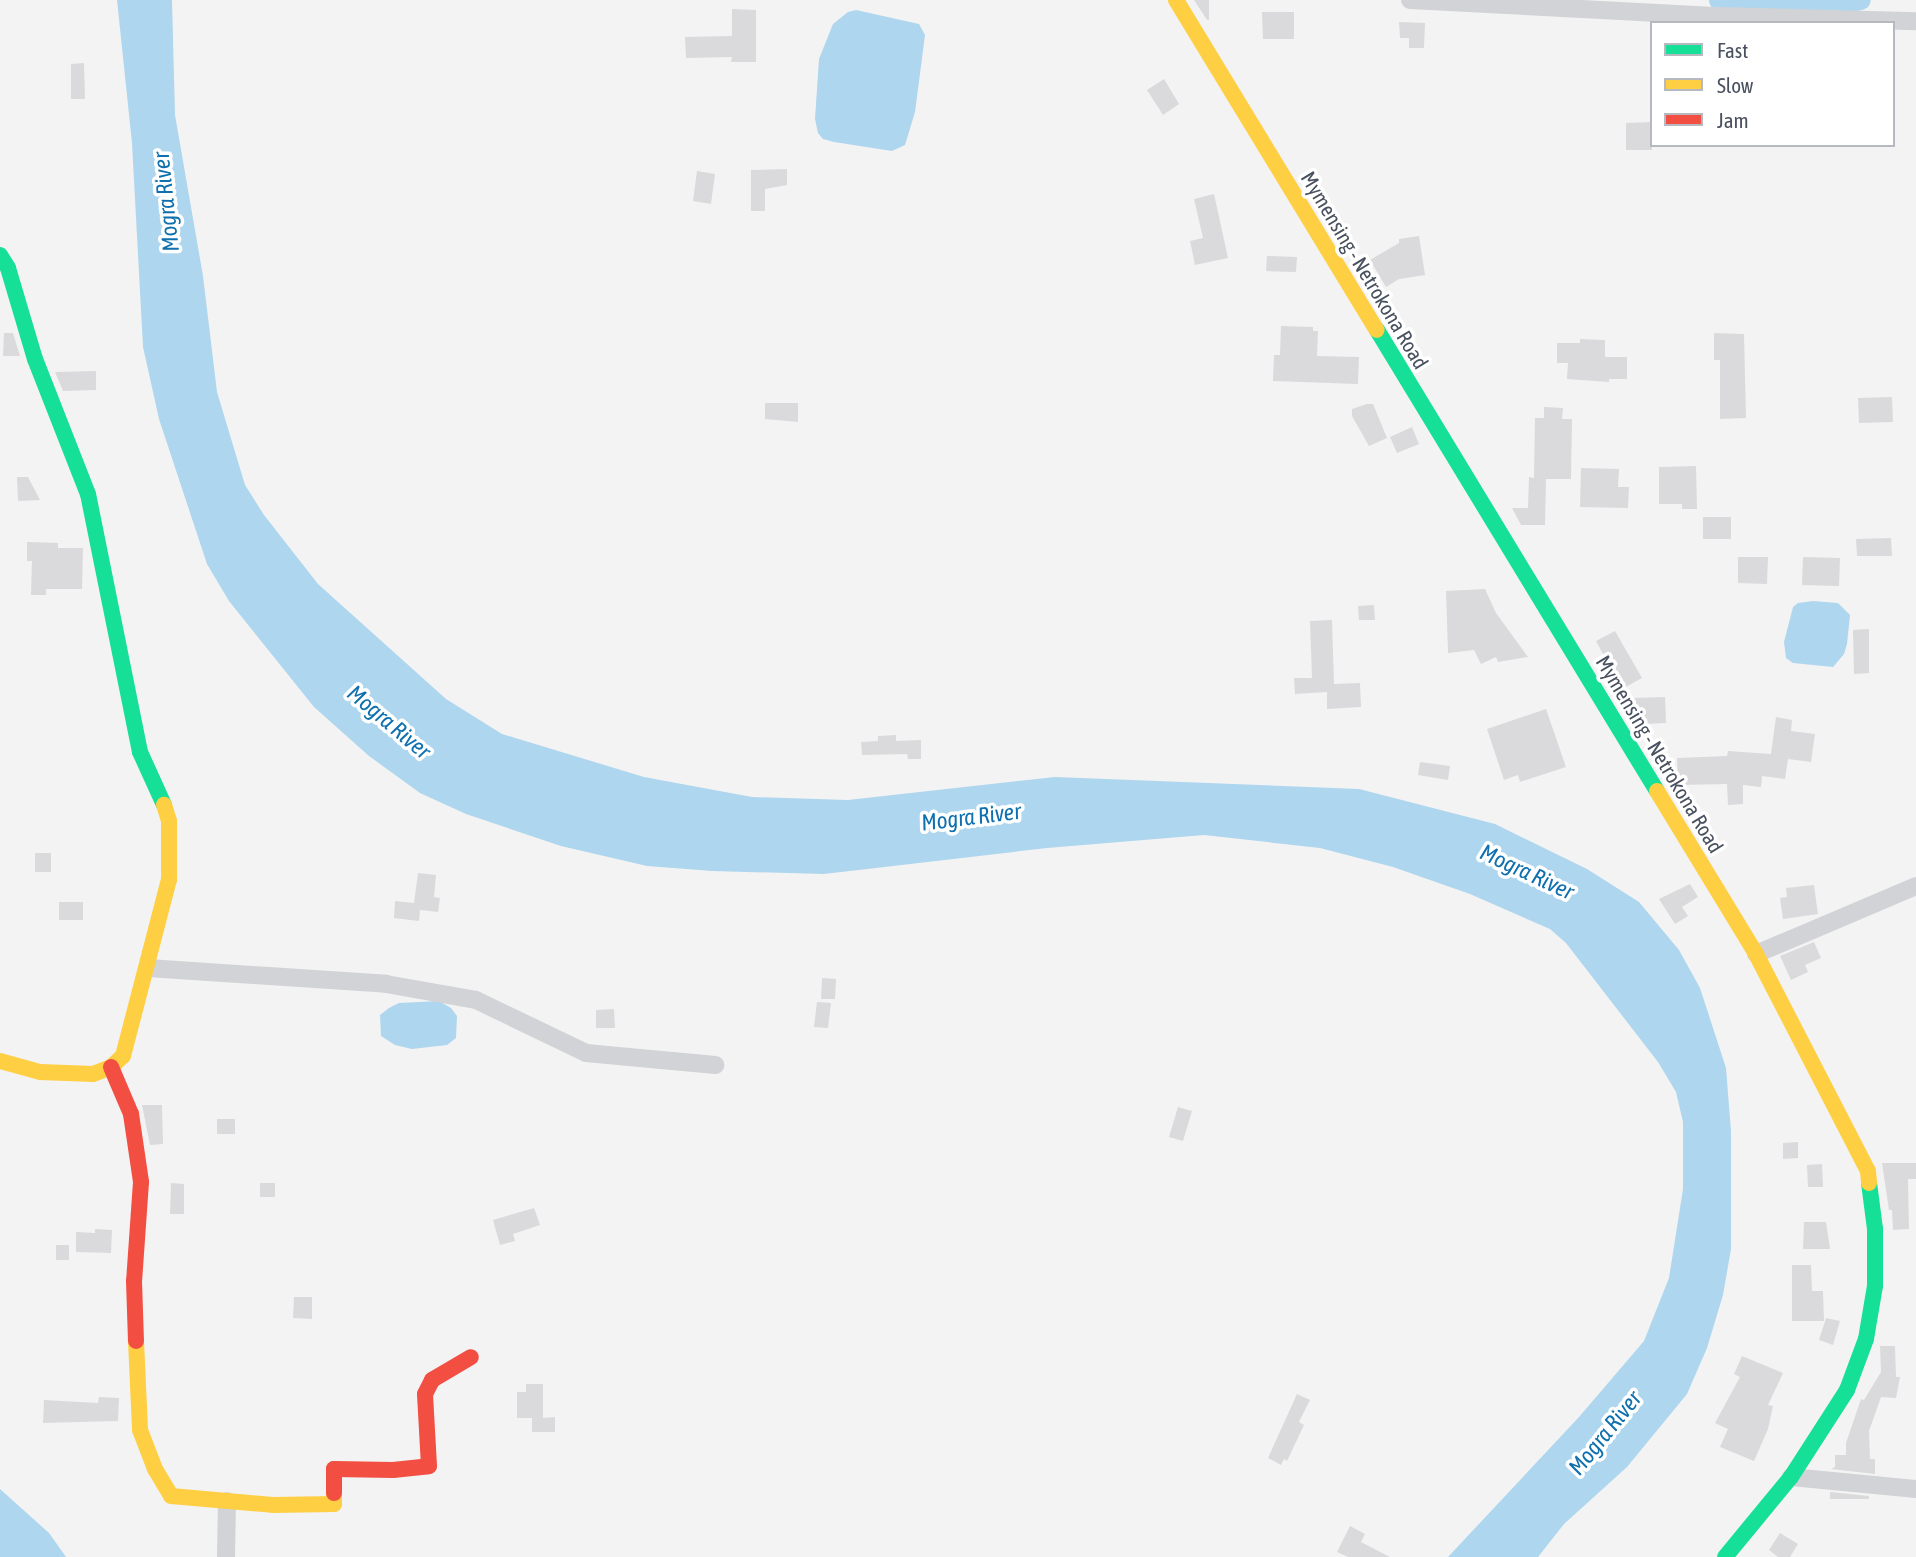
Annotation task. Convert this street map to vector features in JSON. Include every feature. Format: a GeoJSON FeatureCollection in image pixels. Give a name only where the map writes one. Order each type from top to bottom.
{"type":"FeatureCollection","features":[{"type":"Feature","properties":{"kind":"street","name":"Mymensing - Netrokona Road"},"geometry":{"type":"LineString","coordinates":[[1176,0],[1756,954],[1868,1171],[1875,1229],[1875,1286],[1866,1339],[1847,1390],[1791,1478],[1725,1557]]}},
{"type":"Feature","properties":{"kind":"street"},"geometry":{"type":"LineString","coordinates":[[1410,0],[1720,16],[1916,21]]}},
{"type":"Feature","properties":{"kind":"street"},"geometry":{"type":"LineString","coordinates":[[0,255],[8,268],[34,359],[88,494],[140,752],[159,790],[169,821],[169,880],[123,1056],[111,1067],[93,1074],[30,1070],[0,1061]]}},
{"type":"Feature","properties":{"kind":"street"},"geometry":{"type":"LineString","coordinates":[[1756,954],[1916,886]]}},
{"type":"Feature","properties":{"kind":"street"},"geometry":{"type":"LineString","coordinates":[[148,968],[386,984],[476,1000],[586,1053],[715,1065]]}},
{"type":"Feature","properties":{"kind":"street"},"geometry":{"type":"LineString","coordinates":[[111,1067],[131,1114],[141,1182],[134,1281],[140,1430],[155,1469],[171,1496],[273,1505],[334,1504],[334,1469],[393,1470],[429,1466],[425,1394],[432,1380],[471,1357]]}},
{"type":"Feature","properties":{"kind":"street"},"geometry":{"type":"LineString","coordinates":[[1791,1478],[1916,1489]]}},
{"type":"Feature","properties":{"kind":"street"},"geometry":{"type":"LineString","coordinates":[[226,1557],[227,1501]]}},
{"type":"Feature","properties":{"kind":"water","name":"Mogra River"},"geometry":{"type":"Polygon","coordinates":[[[117,0],[172,0],[175,115],[203,276],[217,392],[245,485],[264,515],[318,584],[446,699],[502,734],[644,777],[752,797],[848,800],[1055,777],[1359,789],[1495,824],[1587,869],[1639,902],[1679,950],[1700,988],[1726,1068],[1731,1131],[1731,1249],[1723,1295],[1707,1348],[1687,1394],[1627,1467],[1564,1524],[1538,1557],[1448,1557],[1579,1417],[1644,1341],[1669,1278],[1683,1189],[1683,1122],[1676,1092],[1658,1062],[1566,943],[1550,929],[1470,894],[1393,867],[1320,848],[1204,835],[1047,848],[824,874],[712,871],[647,866],[561,846],[466,814],[420,793],[369,756],[314,707],[229,601],[207,564],[159,419],[143,347],[132,143],[117,0]]]}},
{"type":"Feature","properties":{"kind":"water"},"geometry":{"type":"Polygon","coordinates":[[[856,10],[919,24],[925,35],[915,112],[905,145],[892,151],[834,142],[823,139],[818,133],[815,119],[819,59],[833,24],[848,12],[856,10]]]}},
{"type":"Feature","properties":{"kind":"water"},"geometry":{"type":"Polygon","coordinates":[[[1798,603],[1838,603],[1850,615],[1844,654],[1833,667],[1793,663],[1786,658],[1784,642],[1793,607],[1798,603]]]}},
{"type":"Feature","properties":{"kind":"water"},"geometry":{"type":"Polygon","coordinates":[[[439,1001],[451,1008],[457,1016],[456,1038],[447,1045],[412,1049],[395,1045],[381,1036],[380,1015],[389,1008],[399,1003],[439,1001]]]}},
{"type":"Feature","properties":{"kind":"water"},"geometry":{"type":"Polygon","coordinates":[[[0,1489],[49,1533],[66,1557],[0,1557],[0,1489]]]}},
{"type":"Feature","properties":{"kind":"building"},"geometry":{"type":"Polygon","coordinates":[[[1194,0],[1209,0],[1209,20],[1207,20],[1194,0]]]}},
{"type":"Feature","properties":{"kind":"building"},"geometry":{"type":"Polygon","coordinates":[[[732,9],[756,10],[756,62],[731,62],[732,57],[686,58],[685,37],[732,36],[732,9]]]}},
{"type":"Feature","properties":{"kind":"building"},"geometry":{"type":"Polygon","coordinates":[[[1262,12],[1294,12],[1294,39],[1263,39],[1262,12]]]}},
{"type":"Feature","properties":{"kind":"building"},"geometry":{"type":"Polygon","coordinates":[[[1399,22],[1425,23],[1424,48],[1409,48],[1409,38],[1400,38],[1399,22]]]}},
{"type":"Feature","properties":{"kind":"building"},"geometry":{"type":"Polygon","coordinates":[[[84,63],[85,99],[71,99],[71,64],[84,63]]]}},
{"type":"Feature","properties":{"kind":"building"},"geometry":{"type":"Polygon","coordinates":[[[1164,79],[1179,104],[1163,115],[1147,90],[1164,79]]]}},
{"type":"Feature","properties":{"kind":"building"},"geometry":{"type":"Polygon","coordinates":[[[1650,122],[1652,150],[1626,150],[1626,123],[1650,122]]]}},
{"type":"Feature","properties":{"kind":"building"},"geometry":{"type":"Polygon","coordinates":[[[787,169],[787,185],[765,189],[765,211],[751,211],[751,170],[787,169]]]}},
{"type":"Feature","properties":{"kind":"building"},"geometry":{"type":"Polygon","coordinates":[[[697,171],[715,174],[711,204],[693,201],[697,171]]]}},
{"type":"Feature","properties":{"kind":"building"},"geometry":{"type":"Polygon","coordinates":[[[1214,194],[1228,258],[1195,265],[1190,241],[1203,238],[1194,199],[1214,194]]]}},
{"type":"Feature","properties":{"kind":"building"},"geometry":{"type":"Polygon","coordinates":[[[1419,236],[1425,275],[1399,279],[1386,287],[1370,260],[1399,243],[1399,239],[1419,236]]]}},
{"type":"Feature","properties":{"kind":"building"},"geometry":{"type":"Polygon","coordinates":[[[1267,256],[1297,257],[1296,272],[1266,271],[1267,256]]]}},
{"type":"Feature","properties":{"kind":"building"},"geometry":{"type":"Polygon","coordinates":[[[1281,326],[1313,327],[1313,331],[1318,331],[1317,356],[1359,357],[1358,384],[1273,381],[1274,355],[1280,355],[1281,326]]]}},
{"type":"Feature","properties":{"kind":"building"},"geometry":{"type":"Polygon","coordinates":[[[4,333],[13,333],[20,356],[3,356],[4,333]]]}},
{"type":"Feature","properties":{"kind":"building"},"geometry":{"type":"Polygon","coordinates":[[[1714,333],[1744,334],[1746,418],[1720,419],[1720,360],[1714,360],[1714,333]]]}},
{"type":"Feature","properties":{"kind":"building"},"geometry":{"type":"Polygon","coordinates":[[[1580,339],[1605,340],[1605,357],[1627,357],[1627,379],[1609,379],[1609,382],[1567,379],[1568,363],[1557,363],[1557,343],[1580,343],[1580,339]]]}},
{"type":"Feature","properties":{"kind":"building"},"geometry":{"type":"Polygon","coordinates":[[[96,371],[96,390],[63,391],[55,372],[96,371]]]}},
{"type":"Feature","properties":{"kind":"building"},"geometry":{"type":"Polygon","coordinates":[[[1892,397],[1893,422],[1859,423],[1858,398],[1892,397]]]}},
{"type":"Feature","properties":{"kind":"building"},"geometry":{"type":"Polygon","coordinates":[[[765,403],[798,403],[798,422],[765,419],[765,403]]]}},
{"type":"Feature","properties":{"kind":"building"},"geometry":{"type":"Polygon","coordinates":[[[1373,404],[1387,438],[1369,446],[1352,416],[1352,409],[1373,404]]]}},
{"type":"Feature","properties":{"kind":"building"},"geometry":{"type":"Polygon","coordinates":[[[1544,407],[1563,408],[1562,419],[1572,419],[1571,479],[1546,479],[1545,525],[1521,525],[1512,508],[1528,508],[1529,477],[1534,478],[1535,418],[1544,418],[1544,407]]]}},
{"type":"Feature","properties":{"kind":"building"},"geometry":{"type":"Polygon","coordinates":[[[1412,427],[1419,444],[1397,453],[1390,437],[1412,427]]]}},
{"type":"Feature","properties":{"kind":"building"},"geometry":{"type":"Polygon","coordinates":[[[1696,466],[1697,509],[1682,509],[1682,504],[1659,504],[1659,467],[1696,466]]]}},
{"type":"Feature","properties":{"kind":"building"},"geometry":{"type":"Polygon","coordinates":[[[1581,468],[1619,469],[1618,487],[1629,487],[1628,508],[1580,507],[1581,468]]]}},
{"type":"Feature","properties":{"kind":"building"},"geometry":{"type":"Polygon","coordinates":[[[17,477],[28,477],[40,500],[18,501],[17,477]]]}},
{"type":"Feature","properties":{"kind":"building"},"geometry":{"type":"Polygon","coordinates":[[[1703,517],[1731,517],[1731,539],[1703,539],[1703,517]]]}},
{"type":"Feature","properties":{"kind":"building"},"geometry":{"type":"Polygon","coordinates":[[[1891,538],[1892,556],[1857,556],[1856,539],[1891,538]]]}},
{"type":"Feature","properties":{"kind":"building"},"geometry":{"type":"Polygon","coordinates":[[[27,542],[58,543],[58,548],[83,548],[82,589],[46,589],[46,595],[31,595],[32,561],[27,561],[27,542]]]}},
{"type":"Feature","properties":{"kind":"building"},"geometry":{"type":"Polygon","coordinates":[[[1738,557],[1768,557],[1767,584],[1738,583],[1738,557]]]}},
{"type":"Feature","properties":{"kind":"building"},"geometry":{"type":"Polygon","coordinates":[[[1803,557],[1840,558],[1839,586],[1802,585],[1803,557]]]}},
{"type":"Feature","properties":{"kind":"building"},"geometry":{"type":"Polygon","coordinates":[[[1485,589],[1496,613],[1528,657],[1498,662],[1496,657],[1481,664],[1474,650],[1448,653],[1446,591],[1485,589]]]}},
{"type":"Feature","properties":{"kind":"building"},"geometry":{"type":"Polygon","coordinates":[[[1374,605],[1375,620],[1359,620],[1358,606],[1374,605]]]}},
{"type":"Feature","properties":{"kind":"building"},"geometry":{"type":"Polygon","coordinates":[[[1332,620],[1334,684],[1360,683],[1361,707],[1327,709],[1327,692],[1295,694],[1294,678],[1312,678],[1310,621],[1332,620]]]}},
{"type":"Feature","properties":{"kind":"building"},"geometry":{"type":"Polygon","coordinates":[[[1869,629],[1869,673],[1854,674],[1853,630],[1869,629]]]}},
{"type":"Feature","properties":{"kind":"building"},"geometry":{"type":"Polygon","coordinates":[[[1615,631],[1642,678],[1622,689],[1596,641],[1615,631]]]}},
{"type":"Feature","properties":{"kind":"building"},"geometry":{"type":"Polygon","coordinates":[[[1665,697],[1666,723],[1644,724],[1643,719],[1634,720],[1633,698],[1665,697]]]}},
{"type":"Feature","properties":{"kind":"building"},"geometry":{"type":"Polygon","coordinates":[[[1546,709],[1566,767],[1520,782],[1518,775],[1504,780],[1487,729],[1546,709]]]}},
{"type":"Feature","properties":{"kind":"building"},"geometry":{"type":"Polygon","coordinates":[[[1776,717],[1792,720],[1791,731],[1815,734],[1811,762],[1788,759],[1785,779],[1762,776],[1761,787],[1743,785],[1743,804],[1728,805],[1727,784],[1678,785],[1677,758],[1727,756],[1728,751],[1771,754],[1776,717]]]}},
{"type":"Feature","properties":{"kind":"building"},"geometry":{"type":"Polygon","coordinates":[[[896,735],[896,741],[921,740],[921,759],[908,759],[907,754],[862,755],[861,742],[878,741],[878,736],[896,735]]]}},
{"type":"Feature","properties":{"kind":"building"},"geometry":{"type":"Polygon","coordinates":[[[1420,762],[1450,766],[1448,780],[1418,775],[1420,762]]]}},
{"type":"Feature","properties":{"kind":"building"},"geometry":{"type":"Polygon","coordinates":[[[35,853],[51,853],[51,872],[35,872],[35,853]]]}},
{"type":"Feature","properties":{"kind":"building"},"geometry":{"type":"Polygon","coordinates":[[[418,873],[436,875],[434,897],[440,898],[438,912],[420,910],[419,921],[394,918],[395,901],[414,903],[418,873]]]}},
{"type":"Feature","properties":{"kind":"building"},"geometry":{"type":"Polygon","coordinates":[[[1690,884],[1698,897],[1682,907],[1688,916],[1675,924],[1659,899],[1690,884]]]}},
{"type":"Feature","properties":{"kind":"building"},"geometry":{"type":"Polygon","coordinates":[[[1814,885],[1818,914],[1783,919],[1780,898],[1787,897],[1786,888],[1814,885]]]}},
{"type":"Feature","properties":{"kind":"building"},"geometry":{"type":"Polygon","coordinates":[[[59,902],[83,902],[83,920],[59,920],[59,902]]]}},
{"type":"Feature","properties":{"kind":"building"},"geometry":{"type":"Polygon","coordinates":[[[1814,942],[1821,958],[1805,965],[1808,972],[1791,980],[1780,956],[1814,942]]]}},
{"type":"Feature","properties":{"kind":"building"},"geometry":{"type":"Polygon","coordinates":[[[822,978],[836,979],[835,999],[821,999],[822,978]]]}},
{"type":"Feature","properties":{"kind":"building"},"geometry":{"type":"Polygon","coordinates":[[[817,1002],[831,1003],[828,1028],[814,1027],[817,1002]]]}},
{"type":"Feature","properties":{"kind":"building"},"geometry":{"type":"Polygon","coordinates":[[[614,1009],[615,1028],[596,1028],[596,1010],[614,1009]]]}},
{"type":"Feature","properties":{"kind":"building"},"geometry":{"type":"Polygon","coordinates":[[[142,1105],[162,1105],[163,1144],[150,1145],[142,1105]]]}},
{"type":"Feature","properties":{"kind":"building"},"geometry":{"type":"Polygon","coordinates":[[[1178,1107],[1192,1111],[1183,1141],[1169,1137],[1178,1107]]]}},
{"type":"Feature","properties":{"kind":"building"},"geometry":{"type":"Polygon","coordinates":[[[217,1119],[235,1119],[235,1134],[217,1134],[217,1119]]]}},
{"type":"Feature","properties":{"kind":"building"},"geometry":{"type":"Polygon","coordinates":[[[1798,1142],[1798,1158],[1783,1159],[1783,1143],[1798,1142]]]}},
{"type":"Feature","properties":{"kind":"building"},"geometry":{"type":"Polygon","coordinates":[[[1882,1163],[1916,1163],[1916,1179],[1908,1179],[1909,1229],[1893,1230],[1892,1210],[1889,1210],[1882,1163]]]}},
{"type":"Feature","properties":{"kind":"building"},"geometry":{"type":"Polygon","coordinates":[[[1822,1164],[1823,1187],[1808,1187],[1807,1165],[1822,1164]]]}},
{"type":"Feature","properties":{"kind":"building"},"geometry":{"type":"Polygon","coordinates":[[[171,1183],[184,1184],[184,1214],[170,1214],[171,1183]]]}},
{"type":"Feature","properties":{"kind":"building"},"geometry":{"type":"Polygon","coordinates":[[[260,1183],[275,1183],[275,1197],[260,1197],[260,1183]]]}},
{"type":"Feature","properties":{"kind":"building"},"geometry":{"type":"Polygon","coordinates":[[[534,1208],[540,1225],[513,1234],[515,1241],[500,1245],[493,1220],[534,1208]]]}},
{"type":"Feature","properties":{"kind":"building"},"geometry":{"type":"Polygon","coordinates":[[[1804,1222],[1826,1222],[1830,1249],[1803,1249],[1804,1222]]]}},
{"type":"Feature","properties":{"kind":"building"},"geometry":{"type":"Polygon","coordinates":[[[95,1229],[112,1230],[111,1253],[76,1252],[76,1232],[95,1233],[95,1229]]]}},
{"type":"Feature","properties":{"kind":"building"},"geometry":{"type":"Polygon","coordinates":[[[56,1245],[69,1245],[69,1260],[56,1260],[56,1245]]]}},
{"type":"Feature","properties":{"kind":"building"},"geometry":{"type":"Polygon","coordinates":[[[1792,1265],[1811,1265],[1812,1291],[1823,1291],[1824,1321],[1792,1321],[1792,1265]]]}},
{"type":"Feature","properties":{"kind":"building"},"geometry":{"type":"Polygon","coordinates":[[[294,1297],[312,1297],[312,1319],[293,1318],[294,1297]]]}},
{"type":"Feature","properties":{"kind":"building"},"geometry":{"type":"Polygon","coordinates":[[[1826,1318],[1840,1321],[1833,1345],[1819,1340],[1826,1318]]]}},
{"type":"Feature","properties":{"kind":"building"},"geometry":{"type":"Polygon","coordinates":[[[1880,1346],[1895,1346],[1896,1377],[1900,1377],[1896,1398],[1881,1397],[1869,1431],[1870,1459],[1875,1459],[1875,1474],[1831,1469],[1835,1467],[1835,1455],[1846,1455],[1846,1443],[1861,1399],[1864,1400],[1881,1372],[1880,1346]]]}},
{"type":"Feature","properties":{"kind":"building"},"geometry":{"type":"Polygon","coordinates":[[[1742,1356],[1783,1373],[1768,1405],[1773,1406],[1768,1429],[1754,1461],[1720,1447],[1728,1429],[1715,1423],[1740,1377],[1734,1374],[1742,1356]]]}},
{"type":"Feature","properties":{"kind":"building"},"geometry":{"type":"Polygon","coordinates":[[[526,1384],[543,1384],[543,1418],[555,1417],[555,1432],[532,1432],[532,1418],[517,1418],[517,1392],[526,1392],[526,1384]]]}},
{"type":"Feature","properties":{"kind":"building"},"geometry":{"type":"Polygon","coordinates":[[[1297,1394],[1310,1400],[1299,1422],[1304,1425],[1287,1461],[1284,1459],[1281,1465],[1268,1458],[1297,1394]]]}},
{"type":"Feature","properties":{"kind":"building"},"geometry":{"type":"Polygon","coordinates":[[[99,1397],[119,1398],[118,1421],[43,1423],[44,1400],[98,1403],[99,1397]]]}},
{"type":"Feature","properties":{"kind":"building"},"geometry":{"type":"Polygon","coordinates":[[[1830,1492],[1869,1496],[1869,1499],[1830,1499],[1830,1492]]]}},
{"type":"Feature","properties":{"kind":"building"},"geometry":{"type":"Polygon","coordinates":[[[1350,1526],[1365,1534],[1361,1542],[1390,1557],[1348,1557],[1337,1552],[1350,1526]]]}},
{"type":"Feature","properties":{"kind":"building"},"geometry":{"type":"Polygon","coordinates":[[[1780,1533],[1798,1544],[1790,1557],[1778,1557],[1769,1550],[1780,1533]]]}},
{"type":"Feature","properties":{"kind":"waterway"},"geometry":{"type":"LineString","coordinates":[[1718,0],[1840,4],[1861,0]]}},
{"type":"Feature","properties":{"kind":"traffic: fast"},"geometry":{"type":"LineString","coordinates":[[0,255],[8,268],[35,359],[88,494],[140,752],[164,805]]}},
{"type":"Feature","properties":{"kind":"traffic: fast"},"geometry":{"type":"LineString","coordinates":[[1377,330],[1657,791]]}},
{"type":"Feature","properties":{"kind":"traffic: fast"},"geometry":{"type":"LineString","coordinates":[[1725,1557],[1791,1477],[1847,1390],[1866,1339],[1875,1286],[1875,1229],[1869,1183]]}},
{"type":"Feature","properties":{"kind":"traffic: slow"},"geometry":{"type":"LineString","coordinates":[[1176,0],[1377,330]]}},
{"type":"Feature","properties":{"kind":"traffic: slow"},"geometry":{"type":"LineString","coordinates":[[1657,791],[1756,954],[1868,1171],[1869,1183]]}},
{"type":"Feature","properties":{"kind":"traffic: slow"},"geometry":{"type":"LineString","coordinates":[[0,1061],[40,1072],[93,1074],[111,1067],[123,1056],[169,880],[169,821],[164,805]]}},
{"type":"Feature","properties":{"kind":"traffic: slow"},"geometry":{"type":"LineString","coordinates":[[136,1341],[140,1430],[155,1469],[171,1496],[273,1505],[334,1504],[334,1493]]}},
{"type":"Feature","properties":{"kind":"traffic: jam"},"geometry":{"type":"LineString","coordinates":[[111,1067],[131,1114],[141,1182],[134,1281],[136,1341]]}},
{"type":"Feature","properties":{"kind":"traffic: jam"},"geometry":{"type":"LineString","coordinates":[[334,1493],[334,1469],[393,1470],[429,1466],[425,1394],[432,1380],[471,1357]]}}]}
